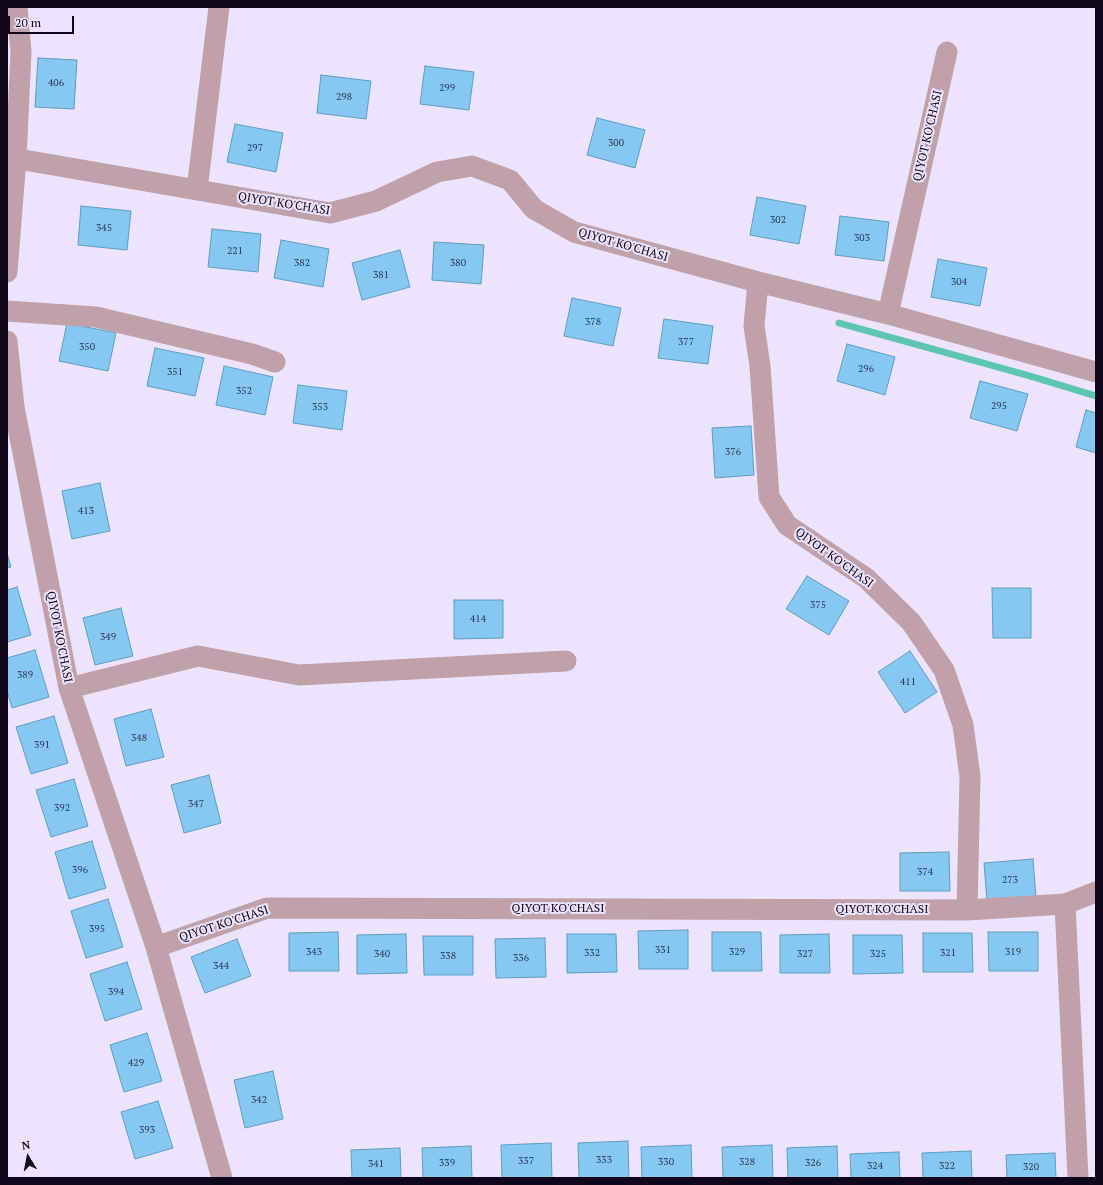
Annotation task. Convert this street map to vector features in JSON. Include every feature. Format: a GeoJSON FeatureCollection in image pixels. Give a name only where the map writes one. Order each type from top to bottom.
{"type":"FeatureCollection","features":[{"type":"Feature","properties":{"kind":"street"},"geometry":{"type":"LineString","coordinates":[[7,272],[11,158],[21,52],[17,7]]}},
{"type":"Feature","properties":{"kind":"street"},"geometry":{"type":"LineString","coordinates":[[197,190],[219,7]]}},
{"type":"Feature","properties":{"kind":"street","name":"QIYOT KO'CHASI"},"geometry":{"type":"LineString","coordinates":[[888,314],[947,52]]}},
{"type":"Feature","properties":{"kind":"street","name":"QIYOT KO'CHASI"},"geometry":{"type":"LineString","coordinates":[[11,158],[330,213],[376,201],[437,172],[472,166],[510,180],[534,209],[574,232],[758,282],[888,314],[1096,372]]}},
{"type":"Feature","properties":{"kind":"street","name":"QIYOT KO'CHASI"},"geometry":{"type":"LineString","coordinates":[[758,282],[754,326],[760,366],[770,496],[787,525],[866,578],[911,622],[944,670],[963,725],[970,777],[966,910]]}},
{"type":"Feature","properties":{"kind":"street"},"geometry":{"type":"LineString","coordinates":[[7,311],[96,317],[252,354],[274,362]]}},
{"type":"Feature","properties":{"kind":"street","name":"QIYOT KO'CHASI"},"geometry":{"type":"LineString","coordinates":[[7,341],[14,407],[69,688],[156,947],[222,1178]]}},
{"type":"Feature","properties":{"kind":"street"},"geometry":{"type":"LineString","coordinates":[[69,688],[198,656],[298,675],[566,661]]}},
{"type":"Feature","properties":{"kind":"street","name":"QIYOT KO'CHASI"},"geometry":{"type":"LineString","coordinates":[[156,947],[267,908],[966,910],[1065,904],[1096,892]]}},
{"type":"Feature","properties":{"kind":"street"},"geometry":{"type":"LineString","coordinates":[[1065,904],[1078,1178]]}},
{"type":"Feature","properties":{"kind":"building"},"geometry":{"type":"Polygon","coordinates":[[[38,58],[77,60],[74,109],[35,107],[38,58]]]}},
{"type":"Feature","properties":{"kind":"building"},"geometry":{"type":"Polygon","coordinates":[[[425,66],[474,72],[469,110],[420,104],[425,66]]]}},
{"type":"Feature","properties":{"kind":"building"},"geometry":{"type":"Polygon","coordinates":[[[321,75],[371,81],[366,119],[317,113],[321,75]]]}},
{"type":"Feature","properties":{"kind":"building"},"geometry":{"type":"Polygon","coordinates":[[[597,118],[645,130],[635,168],[587,155],[597,118]]]}},
{"type":"Feature","properties":{"kind":"building"},"geometry":{"type":"Polygon","coordinates":[[[235,124],[283,133],[276,172],[227,162],[235,124]]]}},
{"type":"Feature","properties":{"kind":"building"},"geometry":{"type":"Polygon","coordinates":[[[757,197],[806,206],[799,244],[750,235],[757,197]]]}},
{"type":"Feature","properties":{"kind":"building"},"geometry":{"type":"Polygon","coordinates":[[[81,206],[131,211],[127,250],[78,245],[81,206]]]}},
{"type":"Feature","properties":{"kind":"building"},"geometry":{"type":"Polygon","coordinates":[[[840,216],[889,222],[884,261],[835,255],[840,216]]]}},
{"type":"Feature","properties":{"kind":"building"},"geometry":{"type":"Polygon","coordinates":[[[212,229],[261,234],[258,272],[208,267],[212,229]]]}},
{"type":"Feature","properties":{"kind":"building"},"geometry":{"type":"Polygon","coordinates":[[[281,240],[329,249],[323,287],[274,278],[281,240]]]}},
{"type":"Feature","properties":{"kind":"building"},"geometry":{"type":"Polygon","coordinates":[[[434,242],[484,245],[481,284],[432,280],[434,242]]]}},
{"type":"Feature","properties":{"kind":"building"},"geometry":{"type":"Polygon","coordinates":[[[400,250],[410,287],[362,300],[352,263],[400,250]]]}},
{"type":"Feature","properties":{"kind":"building"},"geometry":{"type":"Polygon","coordinates":[[[938,259],[987,268],[980,306],[931,297],[938,259]]]}},
{"type":"Feature","properties":{"kind":"building"},"geometry":{"type":"Polygon","coordinates":[[[572,298],[621,308],[613,346],[564,336],[572,298]]]}},
{"type":"Feature","properties":{"kind":"building"},"geometry":{"type":"Polygon","coordinates":[[[664,319],[713,326],[708,364],[658,358],[664,319]]]}},
{"type":"Feature","properties":{"kind":"building"},"geometry":{"type":"Polygon","coordinates":[[[67,323],[116,333],[108,371],[59,361],[67,323]]]}},
{"type":"Feature","properties":{"kind":"building"},"geometry":{"type":"Polygon","coordinates":[[[847,344],[895,357],[885,395],[837,381],[847,344]]]}},
{"type":"Feature","properties":{"kind":"building"},"geometry":{"type":"Polygon","coordinates":[[[155,348],[204,358],[195,396],[147,386],[155,348]]]}},
{"type":"Feature","properties":{"kind":"building"},"geometry":{"type":"Polygon","coordinates":[[[224,366],[273,377],[265,415],[216,405],[224,366]]]}},
{"type":"Feature","properties":{"kind":"building"},"geometry":{"type":"Polygon","coordinates":[[[980,381],[1028,394],[1017,431],[970,418],[980,381]]]}},
{"type":"Feature","properties":{"kind":"building"},"geometry":{"type":"Polygon","coordinates":[[[298,385],[347,391],[342,430],[293,423],[298,385]]]}},
{"type":"Feature","properties":{"kind":"building"},"geometry":{"type":"Polygon","coordinates":[[[1086,410],[1096,413],[1096,453],[1076,447],[1086,410]]]}},
{"type":"Feature","properties":{"kind":"building"},"geometry":{"type":"Polygon","coordinates":[[[751,426],[754,475],[715,478],[712,428],[751,426]]]}},
{"type":"Feature","properties":{"kind":"building"},"geometry":{"type":"Polygon","coordinates":[[[100,483],[110,531],[72,539],[62,491],[100,483]]]}},
{"type":"Feature","properties":{"kind":"building"},"geometry":{"type":"Polygon","coordinates":[[[7,553],[11,567],[7,568],[7,553]]]}},
{"type":"Feature","properties":{"kind":"building"},"geometry":{"type":"Polygon","coordinates":[[[807,576],[849,601],[829,635],[786,609],[807,576]]]}},
{"type":"Feature","properties":{"kind":"building"},"geometry":{"type":"Polygon","coordinates":[[[17,587],[31,635],[7,642],[7,590],[17,587]]]}},
{"type":"Feature","properties":{"kind":"building"},"geometry":{"type":"Polygon","coordinates":[[[992,588],[1031,588],[1031,638],[993,638],[992,588]]]}},
{"type":"Feature","properties":{"kind":"building"},"geometry":{"type":"Polygon","coordinates":[[[454,600],[503,600],[503,638],[454,639],[454,600]]]}},
{"type":"Feature","properties":{"kind":"building"},"geometry":{"type":"Polygon","coordinates":[[[121,608],[133,656],[95,665],[83,618],[121,608]]]}},
{"type":"Feature","properties":{"kind":"building"},"geometry":{"type":"Polygon","coordinates":[[[35,650],[49,697],[12,708],[7,691],[7,658],[35,650]]]}},
{"type":"Feature","properties":{"kind":"building"},"geometry":{"type":"Polygon","coordinates":[[[910,651],[937,692],[905,713],[878,672],[910,651]]]}},
{"type":"Feature","properties":{"kind":"building"},"geometry":{"type":"Polygon","coordinates":[[[151,709],[164,757],[126,766],[114,719],[151,709]]]}},
{"type":"Feature","properties":{"kind":"building"},"geometry":{"type":"Polygon","coordinates":[[[54,716],[68,763],[31,774],[16,727],[54,716]]]}},
{"type":"Feature","properties":{"kind":"building"},"geometry":{"type":"Polygon","coordinates":[[[209,775],[221,823],[184,833],[171,785],[209,775]]]}},
{"type":"Feature","properties":{"kind":"building"},"geometry":{"type":"Polygon","coordinates":[[[74,779],[88,826],[51,837],[36,790],[74,779]]]}},
{"type":"Feature","properties":{"kind":"building"},"geometry":{"type":"Polygon","coordinates":[[[92,841],[106,888],[69,899],[55,852],[92,841]]]}},
{"type":"Feature","properties":{"kind":"building"},"geometry":{"type":"Polygon","coordinates":[[[949,852],[950,891],[900,891],[900,853],[949,852]]]}},
{"type":"Feature","properties":{"kind":"building"},"geometry":{"type":"Polygon","coordinates":[[[1033,859],[1036,898],[987,901],[984,863],[1033,859]]]}},
{"type":"Feature","properties":{"kind":"building"},"geometry":{"type":"Polygon","coordinates":[[[108,899],[123,947],[86,958],[71,911],[108,899]]]}},
{"type":"Feature","properties":{"kind":"building"},"geometry":{"type":"Polygon","coordinates":[[[688,930],[688,969],[639,969],[638,931],[688,930]]]}},
{"type":"Feature","properties":{"kind":"building"},"geometry":{"type":"Polygon","coordinates":[[[338,932],[339,971],[289,971],[289,933],[338,932]]]}},
{"type":"Feature","properties":{"kind":"building"},"geometry":{"type":"Polygon","coordinates":[[[712,932],[761,932],[762,971],[712,971],[712,932]]]}},
{"type":"Feature","properties":{"kind":"building"},"geometry":{"type":"Polygon","coordinates":[[[988,932],[1038,932],[1038,971],[989,971],[988,932]]]}},
{"type":"Feature","properties":{"kind":"building"},"geometry":{"type":"Polygon","coordinates":[[[923,933],[972,933],[973,972],[923,972],[923,933]]]}},
{"type":"Feature","properties":{"kind":"building"},"geometry":{"type":"Polygon","coordinates":[[[406,934],[407,973],[357,974],[357,935],[406,934]]]}},
{"type":"Feature","properties":{"kind":"building"},"geometry":{"type":"Polygon","coordinates":[[[567,934],[616,934],[617,972],[567,973],[567,934]]]}},
{"type":"Feature","properties":{"kind":"building"},"geometry":{"type":"Polygon","coordinates":[[[829,934],[830,973],[780,973],[780,935],[829,934]]]}},
{"type":"Feature","properties":{"kind":"building"},"geometry":{"type":"Polygon","coordinates":[[[853,935],[902,935],[903,973],[853,974],[853,935]]]}},
{"type":"Feature","properties":{"kind":"building"},"geometry":{"type":"Polygon","coordinates":[[[423,936],[473,936],[473,975],[424,975],[423,936]]]}},
{"type":"Feature","properties":{"kind":"building"},"geometry":{"type":"Polygon","coordinates":[[[545,938],[546,977],[496,978],[495,939],[545,938]]]}},
{"type":"Feature","properties":{"kind":"building"},"geometry":{"type":"Polygon","coordinates":[[[237,939],[251,976],[205,993],[191,957],[237,939]]]}},
{"type":"Feature","properties":{"kind":"building"},"geometry":{"type":"Polygon","coordinates":[[[127,962],[142,1009],[105,1021],[90,974],[127,962]]]}},
{"type":"Feature","properties":{"kind":"building"},"geometry":{"type":"Polygon","coordinates":[[[147,1033],[162,1081],[124,1092],[110,1045],[147,1033]]]}},
{"type":"Feature","properties":{"kind":"building"},"geometry":{"type":"Polygon","coordinates":[[[273,1071],[283,1119],[245,1128],[234,1080],[273,1071]]]}},
{"type":"Feature","properties":{"kind":"building"},"geometry":{"type":"Polygon","coordinates":[[[158,1101],[173,1148],[135,1159],[121,1112],[158,1101]]]}},
{"type":"Feature","properties":{"kind":"building"},"geometry":{"type":"Polygon","coordinates":[[[628,1141],[629,1178],[579,1178],[578,1143],[628,1141]]]}},
{"type":"Feature","properties":{"kind":"building"},"geometry":{"type":"Polygon","coordinates":[[[551,1143],[552,1178],[502,1178],[501,1145],[551,1143]]]}},
{"type":"Feature","properties":{"kind":"building"},"geometry":{"type":"Polygon","coordinates":[[[691,1145],[692,1178],[642,1178],[641,1147],[691,1145]]]}},
{"type":"Feature","properties":{"kind":"building"},"geometry":{"type":"Polygon","coordinates":[[[772,1145],[773,1178],[723,1178],[722,1147],[772,1145]]]}},
{"type":"Feature","properties":{"kind":"building"},"geometry":{"type":"Polygon","coordinates":[[[471,1146],[472,1178],[423,1178],[422,1148],[471,1146]]]}},
{"type":"Feature","properties":{"kind":"building"},"geometry":{"type":"Polygon","coordinates":[[[837,1146],[838,1178],[788,1178],[787,1148],[837,1146]]]}},
{"type":"Feature","properties":{"kind":"building"},"geometry":{"type":"Polygon","coordinates":[[[400,1148],[401,1178],[352,1178],[351,1150],[400,1148]]]}},
{"type":"Feature","properties":{"kind":"building"},"geometry":{"type":"Polygon","coordinates":[[[971,1151],[972,1178],[923,1178],[922,1153],[971,1151]]]}},
{"type":"Feature","properties":{"kind":"building"},"geometry":{"type":"Polygon","coordinates":[[[899,1152],[900,1178],[851,1178],[850,1154],[899,1152]]]}},
{"type":"Feature","properties":{"kind":"building"},"geometry":{"type":"Polygon","coordinates":[[[1055,1153],[1056,1178],[1007,1178],[1006,1155],[1055,1153]]]}},
{"type":"Feature","properties":{"kind":"waterway"},"geometry":{"type":"LineString","coordinates":[[839,323],[1030,376],[1096,396]]}}]}
